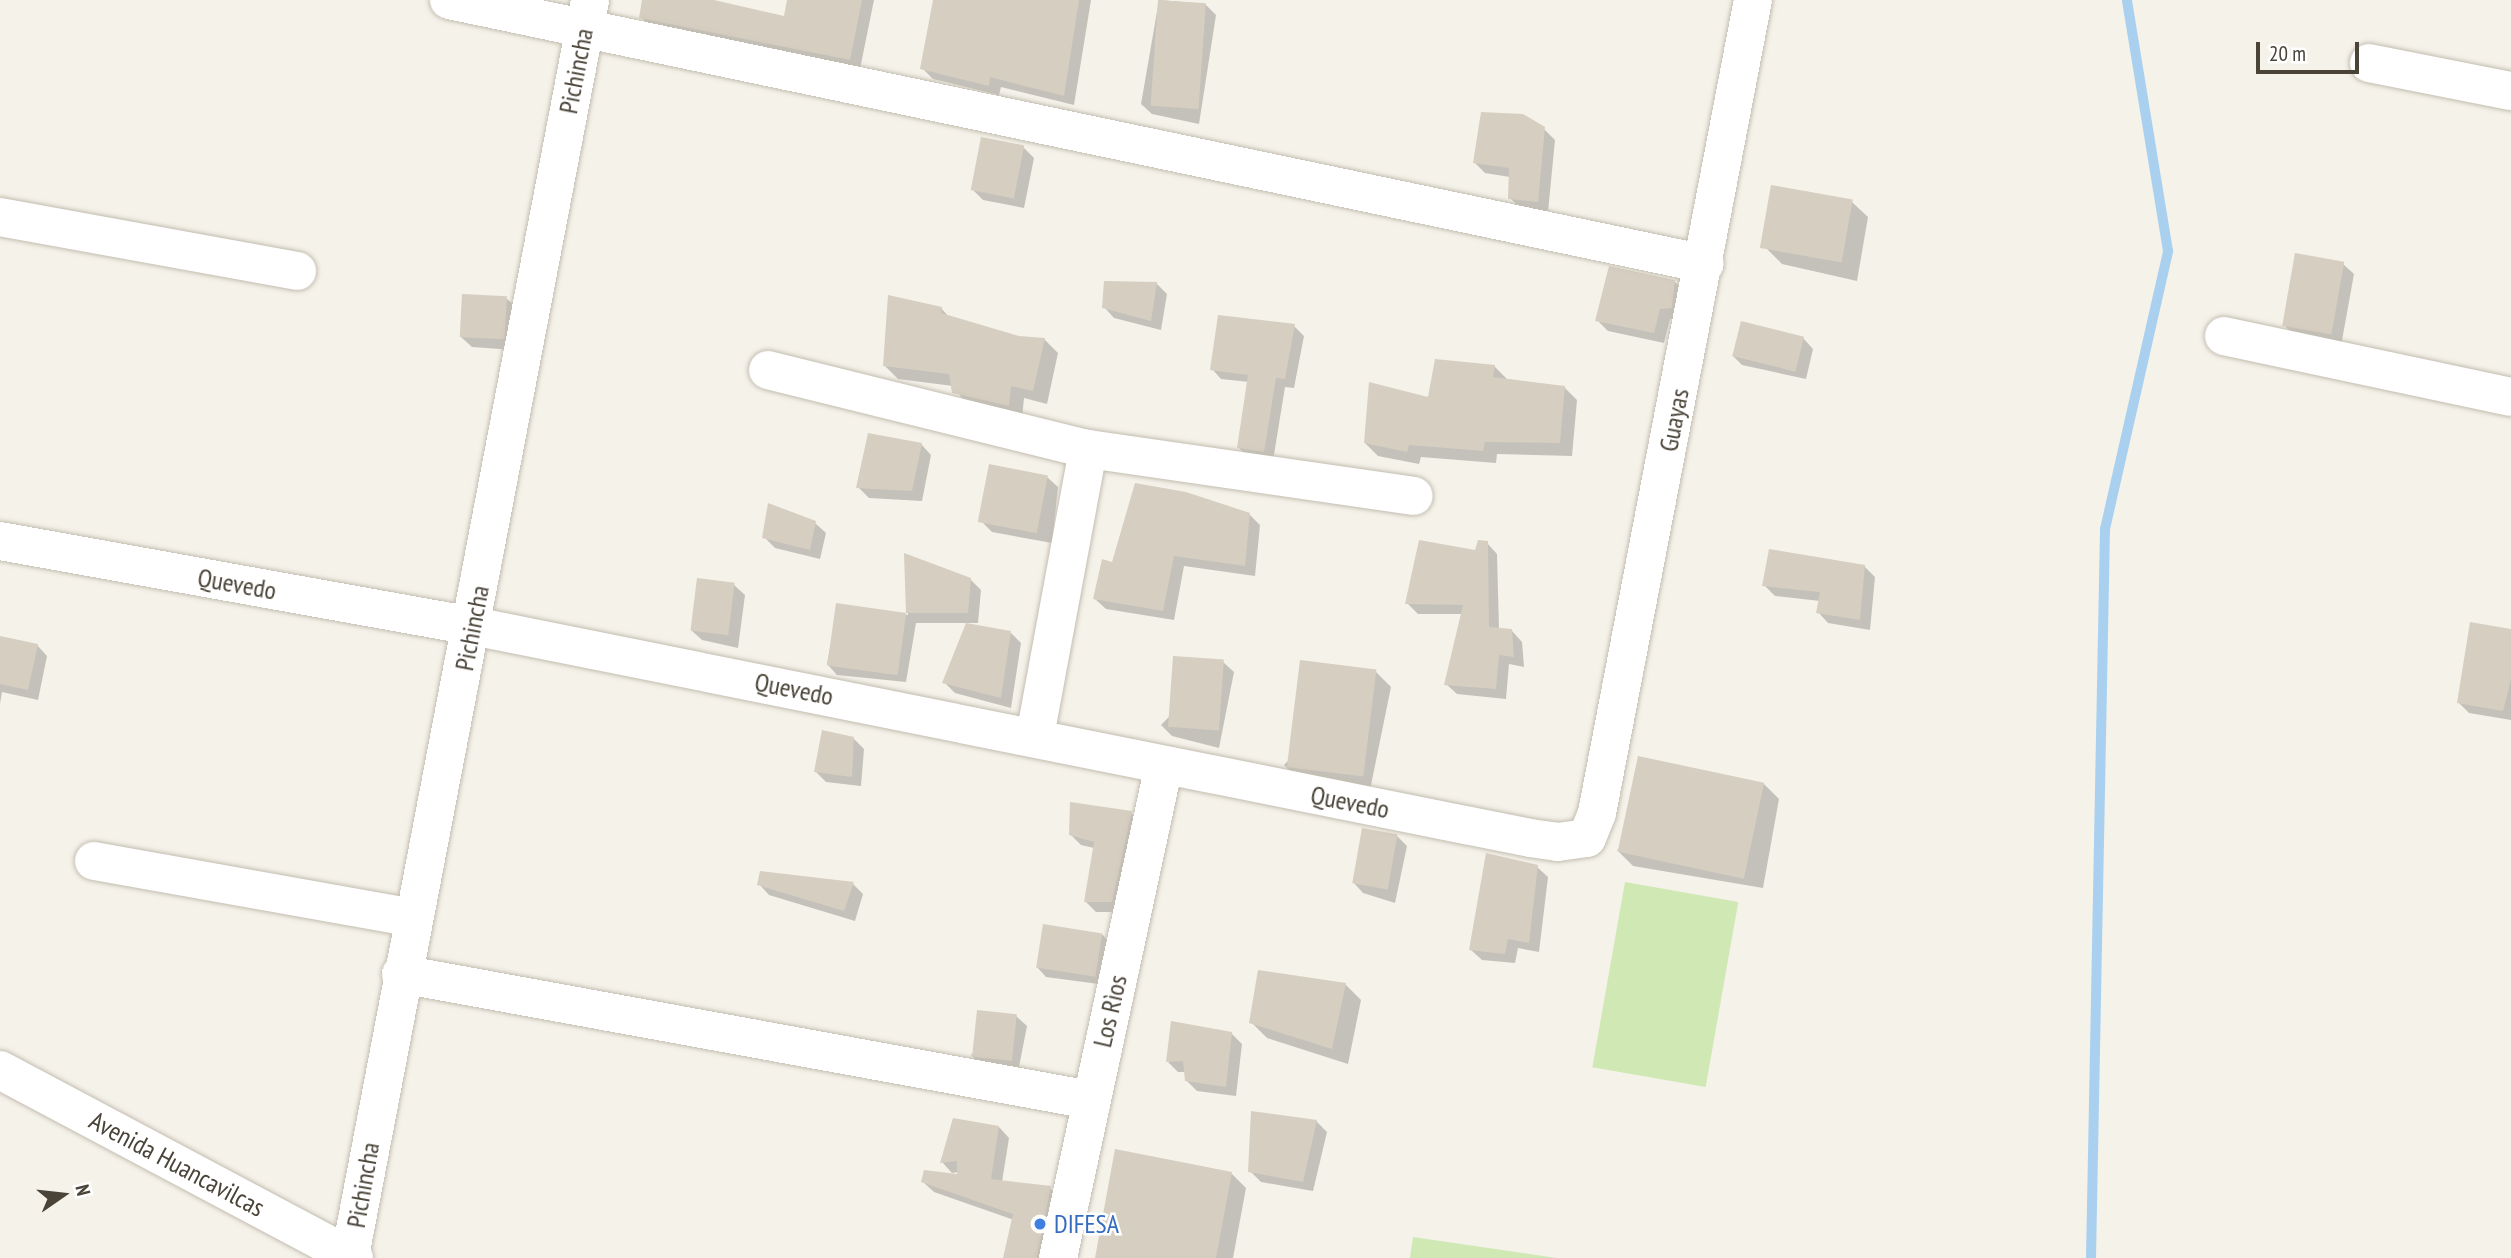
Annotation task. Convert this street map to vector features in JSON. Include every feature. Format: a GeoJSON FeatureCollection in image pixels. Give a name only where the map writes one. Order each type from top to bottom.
{"type":"FeatureCollection","features":[{"type":"Feature","properties":{"kind":"street"},"geometry":{"type":"LineString","coordinates":[[449,0],[587,14],[1705,264]]}},
{"type":"Feature","properties":{"kind":"street","name":"Guayas"},"geometry":{"type":"LineString","coordinates":[[1587,838],[1597,813],[1705,264],[1753,0]]}},
{"type":"Feature","properties":{"kind":"street","name":"Pichincha"},"geometry":{"type":"LineString","coordinates":[[351,1257],[401,974],[473,626],[587,14]]}},
{"type":"Feature","properties":{"kind":"street"},"geometry":{"type":"LineString","coordinates":[[2369,62],[2511,91]]}},
{"type":"Feature","properties":{"kind":"street"},"geometry":{"type":"LineString","coordinates":[[0,218],[297,271]]}},
{"type":"Feature","properties":{"kind":"street"},"geometry":{"type":"LineString","coordinates":[[2224,336],[2511,397]]}},
{"type":"Feature","properties":{"kind":"street"},"geometry":{"type":"LineString","coordinates":[[768,370],[1088,449],[1414,496]]}},
{"type":"Feature","properties":{"kind":"street"},"geometry":{"type":"LineString","coordinates":[[1035,736],[1088,449]]}},
{"type":"Feature","properties":{"kind":"street","name":"Quevedo"},"geometry":{"type":"LineString","coordinates":[[0,541],[473,626],[1035,736],[1164,765],[1531,838],[1559,842],[1587,838]]}},
{"type":"Feature","properties":{"kind":"street","name":"Los Rìos"},"geometry":{"type":"LineString","coordinates":[[1058,1258],[1164,765]]}},
{"type":"Feature","properties":{"kind":"street"},"geometry":{"type":"LineString","coordinates":[[94,861],[413,918]]}},
{"type":"Feature","properties":{"kind":"street"},"geometry":{"type":"LineString","coordinates":[[401,974],[1090,1100]]}},
{"type":"Feature","properties":{"kind":"street","name":"Avenida Huancavilcas"},"geometry":{"type":"LineString","coordinates":[[0,1070],[351,1257]]}},
{"type":"Feature","properties":{"kind":"green space"},"geometry":{"type":"Polygon","coordinates":[[[1625,882],[1738,902],[1706,1087],[1592,1067],[1625,882]]]}},
{"type":"Feature","properties":{"kind":"green space"},"geometry":{"type":"Polygon","coordinates":[[[1413,1237],[1557,1258],[1410,1258],[1413,1237]]]}},
{"type":"Feature","properties":{"kind":"building"},"geometry":{"type":"Polygon","coordinates":[[[642,0],[714,0],[784,16],[787,0],[862,0],[850,60],[639,18],[642,0]]]}},
{"type":"Feature","properties":{"kind":"building"},"geometry":{"type":"Polygon","coordinates":[[[933,0],[1079,0],[1064,96],[990,77],[989,86],[920,69],[933,0]]]}},
{"type":"Feature","properties":{"kind":"building"},"geometry":{"type":"Polygon","coordinates":[[[1158,0],[1206,3],[1198,109],[1151,106],[1158,0]]]}},
{"type":"Feature","properties":{"kind":"building"},"geometry":{"type":"Polygon","coordinates":[[[1481,112],[1523,114],[1545,127],[1538,202],[1508,199],[1509,168],[1473,163],[1481,112]]]}},
{"type":"Feature","properties":{"kind":"building"},"geometry":{"type":"Polygon","coordinates":[[[981,137],[1024,145],[1014,198],[971,190],[981,137]]]}},
{"type":"Feature","properties":{"kind":"building"},"geometry":{"type":"Polygon","coordinates":[[[1771,185],[1853,199],[1842,262],[1760,248],[1771,185]]]}},
{"type":"Feature","properties":{"kind":"building"},"geometry":{"type":"Polygon","coordinates":[[[2295,253],[2344,262],[2331,335],[2282,326],[2295,253]]]}},
{"type":"Feature","properties":{"kind":"building"},"geometry":{"type":"Polygon","coordinates":[[[1609,266],[1675,280],[1672,308],[1660,309],[1654,333],[1595,321],[1609,266]]]}},
{"type":"Feature","properties":{"kind":"building"},"geometry":{"type":"Polygon","coordinates":[[[1104,281],[1157,282],[1151,321],[1102,308],[1104,281]]]}},
{"type":"Feature","properties":{"kind":"building"},"geometry":{"type":"Polygon","coordinates":[[[462,294],[507,296],[505,339],[460,337],[462,294]]]}},
{"type":"Feature","properties":{"kind":"building"},"geometry":{"type":"Polygon","coordinates":[[[888,295],[942,307],[941,313],[1019,336],[1045,338],[1033,391],[1011,386],[1009,406],[952,393],[949,374],[883,366],[888,295]]]}},
{"type":"Feature","properties":{"kind":"building"},"geometry":{"type":"Polygon","coordinates":[[[1218,315],[1295,324],[1285,379],[1276,378],[1264,452],[1237,448],[1248,375],[1210,370],[1218,315]]]}},
{"type":"Feature","properties":{"kind":"building"},"geometry":{"type":"Polygon","coordinates":[[[1741,321],[1804,337],[1795,372],[1732,356],[1741,321]]]}},
{"type":"Feature","properties":{"kind":"building"},"geometry":{"type":"Polygon","coordinates":[[[1435,359],[1495,365],[1493,377],[1565,386],[1560,443],[1485,442],[1483,451],[1409,445],[1407,452],[1364,443],[1369,382],[1428,397],[1435,359]]]}},
{"type":"Feature","properties":{"kind":"building"},"geometry":{"type":"Polygon","coordinates":[[[868,433],[922,443],[912,491],[856,488],[868,433]]]}},
{"type":"Feature","properties":{"kind":"building"},"geometry":{"type":"Polygon","coordinates":[[[989,464],[1048,475],[1037,533],[978,522],[989,464]]]}},
{"type":"Feature","properties":{"kind":"building"},"geometry":{"type":"Polygon","coordinates":[[[1135,483],[1186,492],[1250,513],[1245,566],[1174,556],[1163,611],[1093,599],[1102,559],[1112,562],[1135,483]]]}},
{"type":"Feature","properties":{"kind":"building"},"geometry":{"type":"Polygon","coordinates":[[[768,503],[816,521],[810,550],[762,538],[768,503]]]}},
{"type":"Feature","properties":{"kind":"building"},"geometry":{"type":"Polygon","coordinates":[[[1419,540],[1475,550],[1478,540],[1488,541],[1489,627],[1512,629],[1514,657],[1499,655],[1496,689],[1444,685],[1463,605],[1405,604],[1419,540]]]}},
{"type":"Feature","properties":{"kind":"building"},"geometry":{"type":"Polygon","coordinates":[[[1769,549],[1865,565],[1860,620],[1816,613],[1820,592],[1762,586],[1769,549]]]}},
{"type":"Feature","properties":{"kind":"building"},"geometry":{"type":"Polygon","coordinates":[[[904,553],[971,578],[968,613],[906,613],[904,553]]]}},
{"type":"Feature","properties":{"kind":"building"},"geometry":{"type":"Polygon","coordinates":[[[697,578],[735,583],[728,635],[691,631],[697,578]]]}},
{"type":"Feature","properties":{"kind":"building"},"geometry":{"type":"Polygon","coordinates":[[[836,603],[906,613],[898,675],[827,665],[836,603]]]}},
{"type":"Feature","properties":{"kind":"building"},"geometry":{"type":"Polygon","coordinates":[[[2470,622],[2511,629],[2511,679],[2503,711],[2457,703],[2470,622]]]}},
{"type":"Feature","properties":{"kind":"building"},"geometry":{"type":"Polygon","coordinates":[[[966,623],[1011,631],[1001,698],[942,683],[966,623]]]}},
{"type":"Feature","properties":{"kind":"building"},"geometry":{"type":"Polygon","coordinates":[[[0,636],[38,644],[28,690],[0,684],[0,636]]]}},
{"type":"Feature","properties":{"kind":"building"},"geometry":{"type":"Polygon","coordinates":[[[1173,656],[1224,660],[1219,730],[1168,727],[1173,656]]]}},
{"type":"Feature","properties":{"kind":"building"},"geometry":{"type":"Polygon","coordinates":[[[1300,660],[1376,669],[1363,777],[1287,767],[1300,660]]]}},
{"type":"Feature","properties":{"kind":"building"},"geometry":{"type":"Polygon","coordinates":[[[822,730],[854,737],[852,777],[814,772],[822,730]]]}},
{"type":"Feature","properties":{"kind":"building"},"geometry":{"type":"Polygon","coordinates":[[[1638,756],[1764,783],[1744,879],[1618,852],[1638,756]]]}},
{"type":"Feature","properties":{"kind":"building"},"geometry":{"type":"Polygon","coordinates":[[[1070,802],[1132,811],[1112,902],[1084,902],[1094,842],[1069,835],[1070,802]]]}},
{"type":"Feature","properties":{"kind":"building"},"geometry":{"type":"Polygon","coordinates":[[[1362,828],[1397,834],[1388,889],[1352,883],[1362,828]]]}},
{"type":"Feature","properties":{"kind":"building"},"geometry":{"type":"Polygon","coordinates":[[[1486,853],[1538,865],[1529,943],[1508,939],[1505,954],[1469,950],[1486,853]]]}},
{"type":"Feature","properties":{"kind":"building"},"geometry":{"type":"Polygon","coordinates":[[[760,871],[854,882],[844,911],[757,885],[760,871]]]}},
{"type":"Feature","properties":{"kind":"building"},"geometry":{"type":"Polygon","coordinates":[[[1043,924],[1102,933],[1095,977],[1036,967],[1043,924]]]}},
{"type":"Feature","properties":{"kind":"building"},"geometry":{"type":"Polygon","coordinates":[[[1258,970],[1346,983],[1332,1049],[1249,1023],[1258,970]]]}},
{"type":"Feature","properties":{"kind":"building"},"geometry":{"type":"Polygon","coordinates":[[[977,1010],[1017,1014],[1012,1061],[972,1057],[977,1010]]]}},
{"type":"Feature","properties":{"kind":"building"},"geometry":{"type":"Polygon","coordinates":[[[1171,1021],[1232,1032],[1226,1087],[1185,1081],[1183,1061],[1166,1062],[1171,1021]]]}},
{"type":"Feature","properties":{"kind":"building"},"geometry":{"type":"Polygon","coordinates":[[[1251,1111],[1317,1120],[1303,1182],[1248,1172],[1251,1111]]]}},
{"type":"Feature","properties":{"kind":"building"},"geometry":{"type":"Polygon","coordinates":[[[953,1118],[999,1126],[991,1179],[1051,1186],[1037,1258],[1003,1258],[1013,1214],[921,1182],[924,1170],[957,1174],[957,1161],[940,1163],[953,1118]]]}},
{"type":"Feature","properties":{"kind":"building"},"geometry":{"type":"Polygon","coordinates":[[[1115,1149],[1232,1172],[1216,1258],[1095,1258],[1115,1149]]]}},
{"type":"Feature","properties":{"kind":"waterway"},"geometry":{"type":"LineString","coordinates":[[2091,1258],[2105,529],[2168,251],[2127,0]]}},
{"type":"Feature","properties":{"kind":"place","name":"DIFESA"},"geometry":{"type":"Point","coordinates":[1040,1224]}}]}
